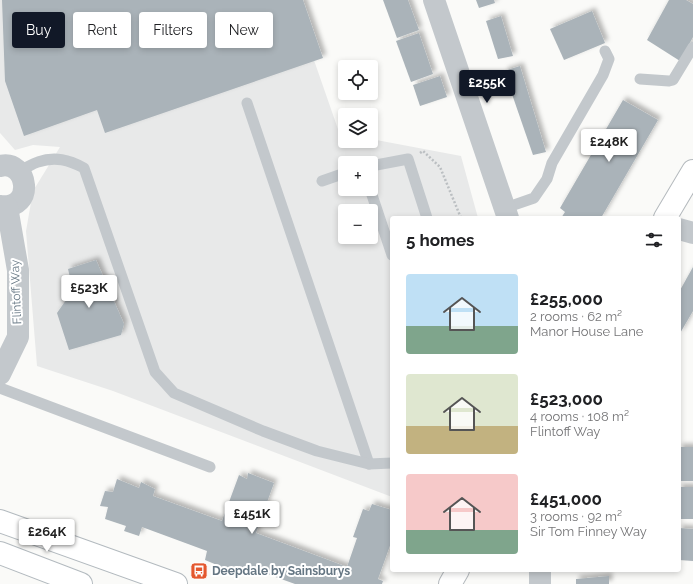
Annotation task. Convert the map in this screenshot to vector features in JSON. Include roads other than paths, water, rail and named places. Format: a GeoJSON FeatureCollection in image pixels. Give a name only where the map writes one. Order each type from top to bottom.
{"type":"FeatureCollection","features":[{"type":"Feature","properties":{"kind":"main road"},"geometry":{"type":"LineString","coordinates":[[666,216],[693,171]]}},
{"type":"Feature","properties":{"kind":"main road"},"geometry":{"type":"LineString","coordinates":[[0,520],[176,584]]}},
{"type":"Feature","properties":{"kind":"main road"},"geometry":{"type":"LineString","coordinates":[[0,553],[81,584]]}},
{"type":"Feature","properties":{"kind":"main road"},"geometry":{"type":"LineString","coordinates":[[450,584],[457,572]]}},
{"type":"Feature","properties":{"kind":"street"},"geometry":{"type":"LineString","coordinates":[[434,0],[506,213]]}},
{"type":"Feature","properties":{"kind":"street","name":"Flintoff Way"},"geometry":{"type":"LineString","coordinates":[[0,374],[18,337],[18,270],[3,206],[14,204],[23,195],[24,181],[9,168]]}},
{"type":"Feature","properties":{"kind":"street"},"geometry":{"type":"LineString","coordinates":[[681,230],[693,233]]}},
{"type":"Feature","properties":{"kind":"street"},"geometry":{"type":"LineString","coordinates":[[540,572],[540,584]]}},
{"type":"Feature","properties":{"kind":"lane"},"geometry":{"type":"LineString","coordinates":[[640,79],[673,80],[693,47]]}},
{"type":"Feature","properties":{"kind":"lane"},"geometry":{"type":"LineString","coordinates":[[506,213],[534,198],[547,179],[552,163],[604,75],[609,59],[606,51]]}},
{"type":"Feature","properties":{"kind":"lane"},"geometry":{"type":"LineString","coordinates":[[247,104],[369,464]]}},
{"type":"Feature","properties":{"kind":"lane"},"geometry":{"type":"LineString","coordinates":[[9,168],[24,170],[38,162],[52,159],[68,160],[84,168],[155,372],[174,393],[263,431],[317,451],[369,464],[390,463]]}},
{"type":"Feature","properties":{"kind":"lane"},"geometry":{"type":"LineString","coordinates":[[378,165],[408,159],[426,216]]}},
{"type":"Feature","properties":{"kind":"lane"},"geometry":{"type":"LineString","coordinates":[[322,181],[338,175]]}},
{"type":"Feature","properties":{"kind":"lane"},"geometry":{"type":"LineString","coordinates":[[372,196],[390,249]]}},
{"type":"Feature","properties":{"kind":"lane"},"geometry":{"type":"LineString","coordinates":[[0,388],[210,467]]}},
{"type":"Feature","properties":{"kind":"place","name":"Deepdale by Sainsburys"},"geometry":{"type":"Point","coordinates":[199,571]}}]}
